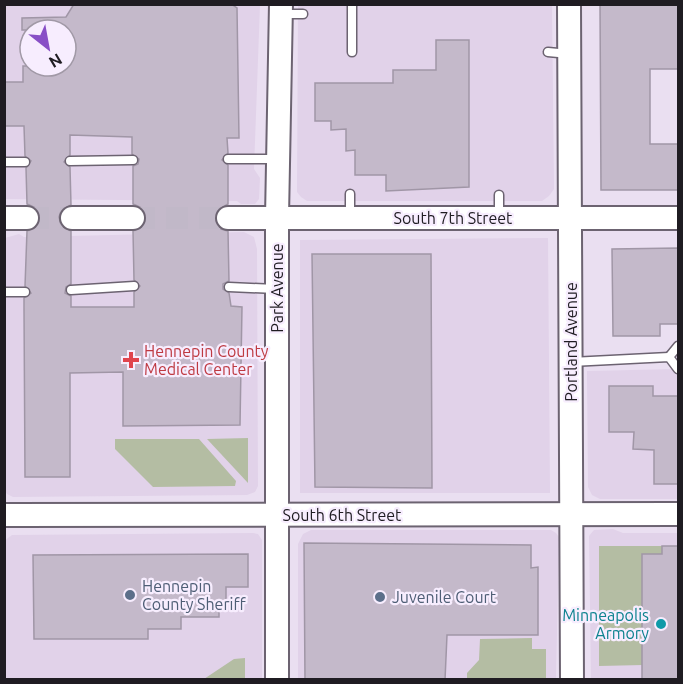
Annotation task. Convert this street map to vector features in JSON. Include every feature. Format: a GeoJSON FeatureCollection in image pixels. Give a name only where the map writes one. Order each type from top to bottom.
{"type":"FeatureCollection","features":[{"type":"Feature","properties":{"kind":"street","name":"Portland Avenue"},"geometry":{"type":"LineString","coordinates":[[569,4],[559,53],[572,219],[570,362],[572,680]]}},
{"type":"Feature","properties":{"kind":"street","name":"Park Avenue"},"geometry":{"type":"LineString","coordinates":[[277,680],[276,217],[288,11]]}},
{"type":"Feature","properties":{"kind":"street"},"geometry":{"type":"LineString","coordinates":[[4,218],[27,218]]}},
{"type":"Feature","properties":{"kind":"street"},"geometry":{"type":"LineString","coordinates":[[72,218],[133,218]]}},
{"type":"Feature","properties":{"kind":"street","name":"South 7th Street"},"geometry":{"type":"LineString","coordinates":[[228,218],[678,218]]}},
{"type":"Feature","properties":{"kind":"street","name":"South 6th Street"},"geometry":{"type":"LineString","coordinates":[[4,515],[678,514]]}},
{"type":"Feature","properties":{"kind":"lane"},"geometry":{"type":"LineString","coordinates":[[352,4],[352,52]]}},
{"type":"Feature","properties":{"kind":"lane"},"geometry":{"type":"LineString","coordinates":[[228,159],[278,159]]}},
{"type":"Feature","properties":{"kind":"lane"},"geometry":{"type":"LineString","coordinates":[[70,161],[132,160]]}},
{"type":"Feature","properties":{"kind":"lane"},"geometry":{"type":"LineString","coordinates":[[4,162],[25,162]]}},
{"type":"Feature","properties":{"kind":"lane"},"geometry":{"type":"LineString","coordinates":[[350,194],[350,218]]}},
{"type":"Feature","properties":{"kind":"lane"},"geometry":{"type":"LineString","coordinates":[[499,195],[499,219]]}},
{"type":"Feature","properties":{"kind":"lane"},"geometry":{"type":"LineString","coordinates":[[71,290],[134,286]]}},
{"type":"Feature","properties":{"kind":"lane"},"geometry":{"type":"LineString","coordinates":[[229,287],[277,289]]}},
{"type":"Feature","properties":{"kind":"lane"},"geometry":{"type":"LineString","coordinates":[[4,292],[25,292]]}},
{"type":"Feature","properties":{"kind":"lane"},"geometry":{"type":"LineString","coordinates":[[570,362],[669,357],[678,346]]}},
{"type":"Feature","properties":{"kind":"lane"},"geometry":{"type":"LineString","coordinates":[[669,357],[678,369]]}},
{"type":"Feature","properties":{"kind":"shaded area"},"geometry":{"type":"Polygon","coordinates":[[[5,5],[260,5],[254,169],[260,178],[259,199],[255,204],[241,204],[237,201],[5,199],[5,5]]]}},
{"type":"Feature","properties":{"kind":"shaded area"},"geometry":{"type":"Polygon","coordinates":[[[298,5],[552,5],[554,189],[549,196],[542,201],[307,201],[301,197],[297,192],[298,5]]]}},
{"type":"Feature","properties":{"kind":"shaded area","name":"Hennepin County Medical Center"},"geometry":{"type":"Polygon","coordinates":[[[244,232],[254,237],[257,249],[258,486],[255,492],[247,495],[13,497],[7,494],[4,489],[5,238],[19,234],[24,237],[244,232]]]}},
{"type":"Feature","properties":{"kind":"shaded area","name":"Hennepin County Medical Center"},"geometry":{"type":"Polygon","coordinates":[[[548,238],[550,493],[300,493],[300,240],[548,238]]]}},
{"type":"Feature","properties":{"kind":"shaded area"},"geometry":{"type":"Polygon","coordinates":[[[678,369],[678,499],[600,499],[592,495],[588,487],[587,371],[678,369]]]}},
{"type":"Feature","properties":{"kind":"shaded area"},"geometry":{"type":"Polygon","coordinates":[[[613,529],[623,533],[678,533],[678,679],[591,679],[589,536],[594,530],[613,529]]]}},
{"type":"Feature","properties":{"kind":"shaded area"},"geometry":{"type":"Polygon","coordinates":[[[311,530],[551,530],[556,533],[559,537],[556,679],[298,679],[298,544],[303,534],[311,530]]]}},
{"type":"Feature","properties":{"kind":"shaded area"},"geometry":{"type":"Polygon","coordinates":[[[258,534],[262,540],[262,679],[5,680],[4,541],[12,535],[258,534]]]}},
{"type":"Feature","properties":{"kind":"green space"},"geometry":{"type":"Polygon","coordinates":[[[248,438],[248,483],[207,439],[248,438]]]}},
{"type":"Feature","properties":{"kind":"green space"},"geometry":{"type":"Polygon","coordinates":[[[115,439],[199,439],[236,481],[235,486],[153,487],[115,449],[115,439]]]}},
{"type":"Feature","properties":{"kind":"green space"},"geometry":{"type":"Polygon","coordinates":[[[599,546],[662,546],[662,554],[643,554],[643,665],[599,666],[599,546]]]}},
{"type":"Feature","properties":{"kind":"green space"},"geometry":{"type":"Polygon","coordinates":[[[532,638],[532,649],[546,649],[546,679],[467,679],[467,673],[479,660],[480,639],[532,638]]]}},
{"type":"Feature","properties":{"kind":"green space"},"geometry":{"type":"Polygon","coordinates":[[[245,658],[245,679],[204,679],[234,659],[245,658]]]}},
{"type":"Feature","properties":{"kind":"building"},"geometry":{"type":"Polygon","coordinates":[[[74,4],[231,4],[237,8],[239,138],[227,138],[228,153],[222,160],[228,165],[228,204],[217,211],[215,219],[221,229],[228,231],[229,281],[223,284],[223,289],[229,293],[231,306],[242,307],[240,425],[123,426],[123,372],[70,373],[70,477],[25,477],[24,298],[31,293],[25,286],[27,231],[38,225],[40,217],[34,207],[27,204],[26,168],[31,161],[25,156],[24,126],[4,126],[4,82],[23,82],[23,78],[78,78],[78,18],[22,18],[66,17],[74,4]],[[70,135],[70,155],[64,162],[70,167],[71,205],[61,211],[59,217],[61,225],[71,231],[71,284],[66,287],[65,293],[71,296],[71,307],[134,307],[134,292],[140,286],[134,280],[133,231],[144,225],[146,217],[140,207],[133,204],[133,166],[138,164],[139,159],[132,154],[132,137],[70,135]]]}},
{"type":"Feature","properties":{"kind":"building"},"geometry":{"type":"Polygon","coordinates":[[[600,4],[678,4],[678,69],[650,69],[650,144],[678,144],[678,190],[601,190],[600,4]]]}},
{"type":"Feature","properties":{"kind":"building"},"geometry":{"type":"Polygon","coordinates":[[[436,40],[469,40],[469,187],[386,191],[386,175],[355,175],[355,150],[346,151],[346,129],[331,130],[331,121],[315,121],[315,83],[393,83],[393,70],[436,70],[436,40]]]}},
{"type":"Feature","properties":{"kind":"building"},"geometry":{"type":"Polygon","coordinates":[[[678,248],[678,324],[660,324],[660,336],[613,336],[612,249],[678,248]]]}},
{"type":"Feature","properties":{"kind":"building"},"geometry":{"type":"Polygon","coordinates":[[[312,254],[431,254],[432,488],[315,487],[312,254]]]}},
{"type":"Feature","properties":{"kind":"building"},"geometry":{"type":"Polygon","coordinates":[[[609,386],[653,386],[653,396],[678,396],[678,484],[654,484],[654,450],[633,449],[634,432],[609,432],[609,386]]]}},
{"type":"Feature","properties":{"kind":"building"},"geometry":{"type":"Polygon","coordinates":[[[304,543],[531,545],[531,568],[538,567],[538,635],[447,635],[445,680],[305,680],[304,543]]]}},
{"type":"Feature","properties":{"kind":"building","name":"Minneapolis Armory"},"geometry":{"type":"Polygon","coordinates":[[[662,546],[678,546],[678,680],[642,680],[642,554],[662,554],[662,546]]]}},
{"type":"Feature","properties":{"kind":"building","name":"Hennepin County Sheriff"},"geometry":{"type":"Polygon","coordinates":[[[248,554],[248,587],[226,587],[226,603],[219,604],[219,617],[181,617],[181,629],[148,629],[148,639],[34,639],[33,555],[248,554]]]}},
{"type":"Feature","properties":{"kind":"tunnel"},"geometry":{"type":"LineString","coordinates":[[27,218],[72,218]]}},
{"type":"Feature","properties":{"kind":"tunnel"},"geometry":{"type":"LineString","coordinates":[[133,218],[228,218]]}},
{"type":"Feature","properties":{"kind":"place","name":"Hennepin County Medical Center"},"geometry":{"type":"Point","coordinates":[131,360]}},
{"type":"Feature","properties":{"kind":"place","name":"Hennepin County Sheriff"},"geometry":{"type":"Point","coordinates":[130,595]}},
{"type":"Feature","properties":{"kind":"place","name":"Juvenile Court"},"geometry":{"type":"Point","coordinates":[380,597]}},
{"type":"Feature","properties":{"kind":"place","name":"Minneapolis Armory"},"geometry":{"type":"Point","coordinates":[661,624]}}]}
